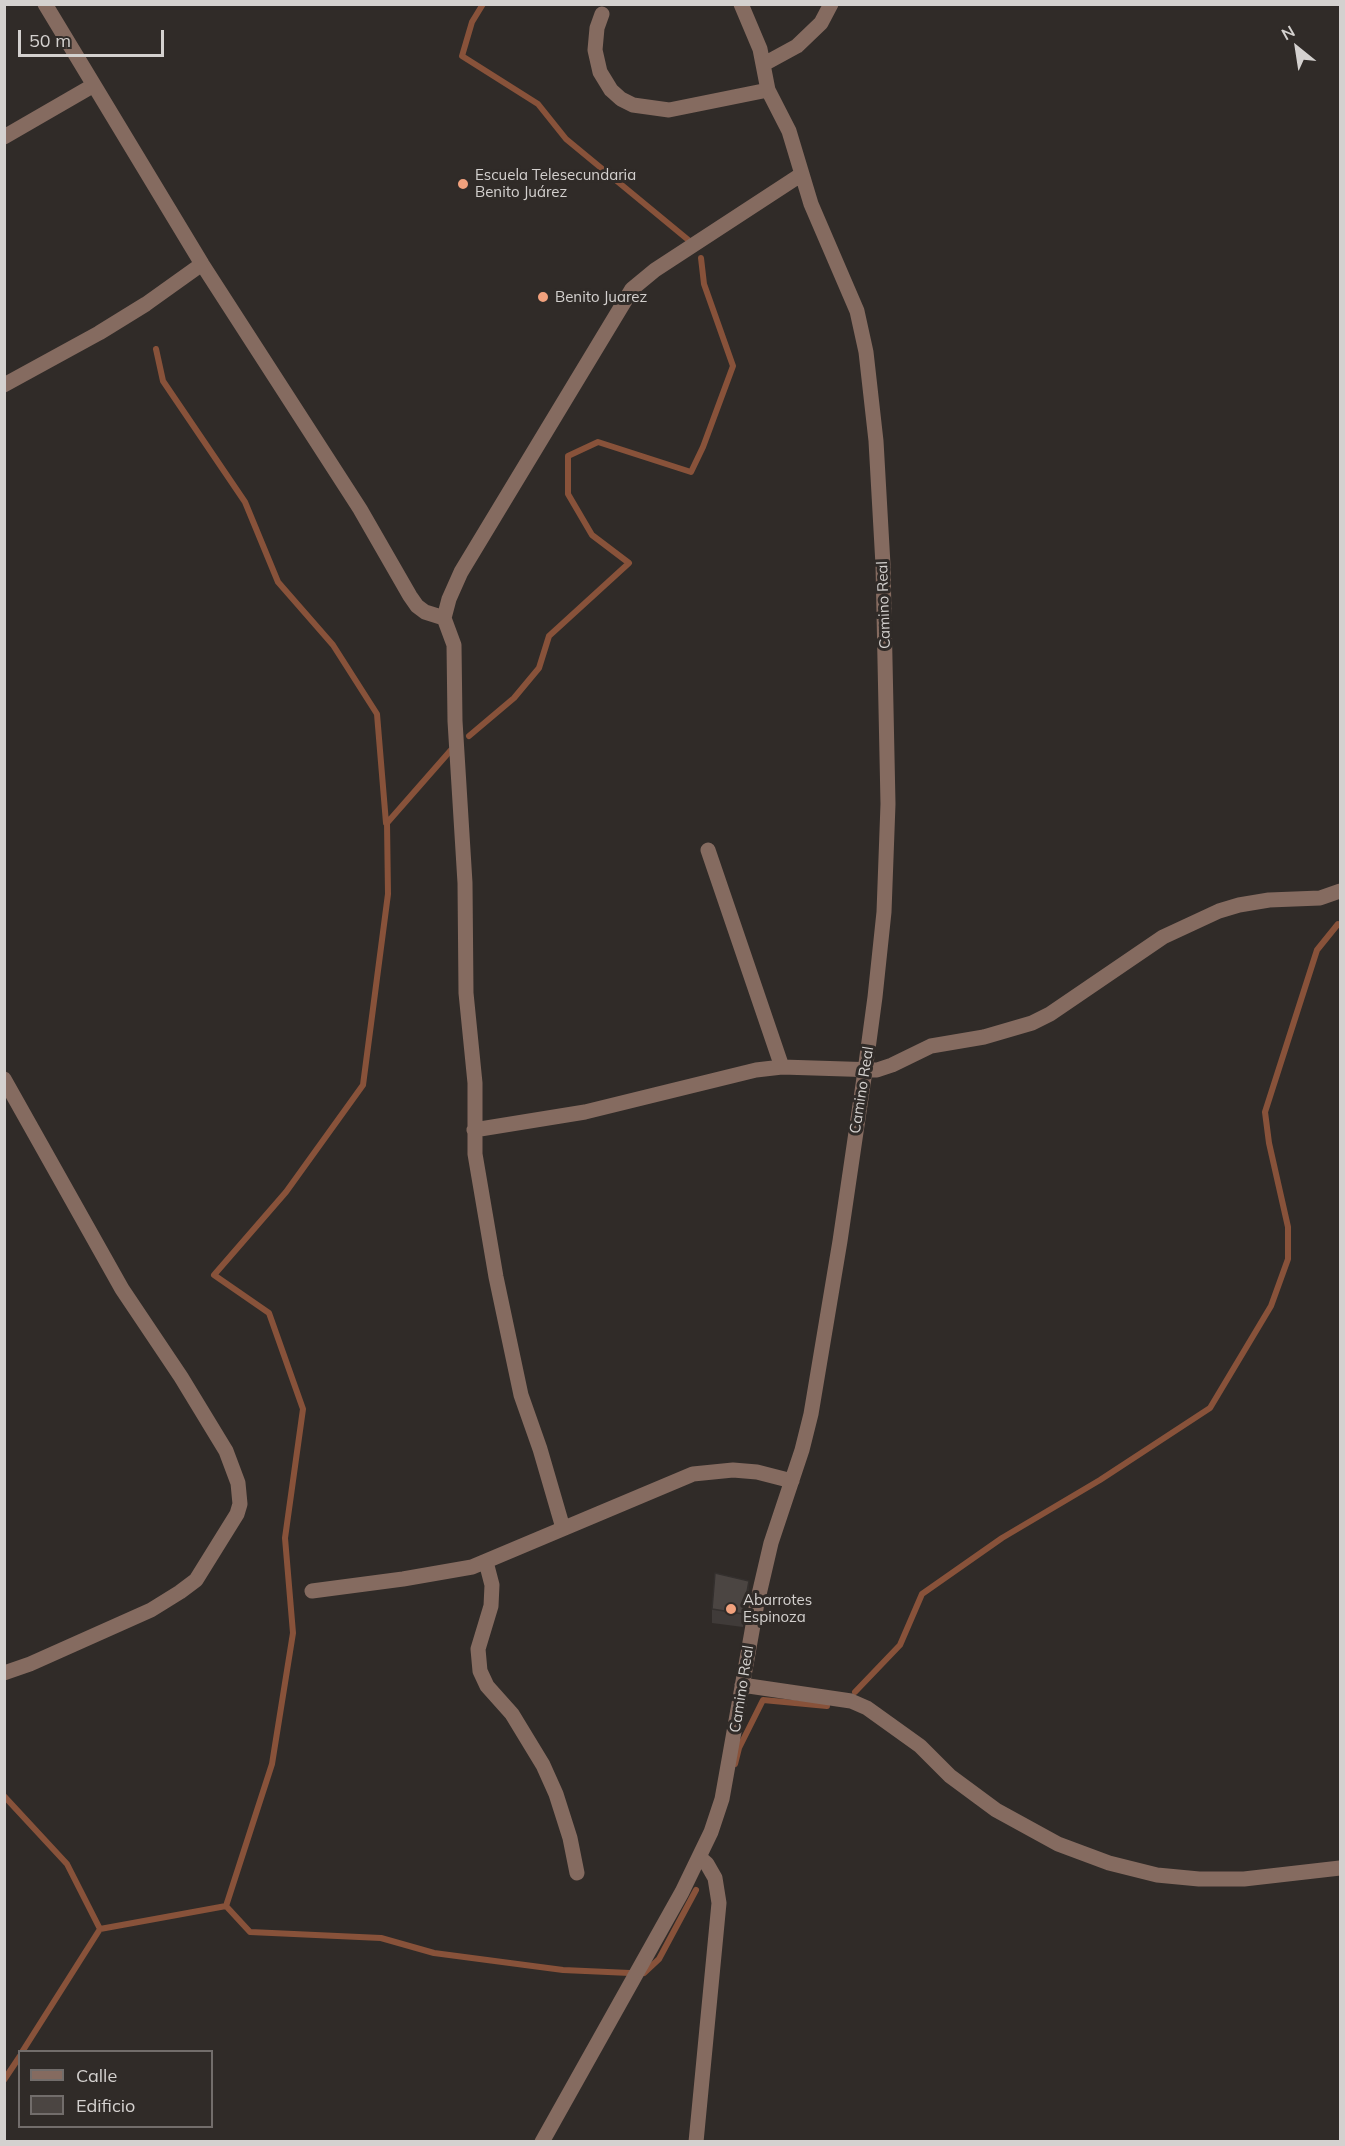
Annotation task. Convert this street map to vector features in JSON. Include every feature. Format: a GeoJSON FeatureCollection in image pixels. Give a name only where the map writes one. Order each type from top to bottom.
{"type":"FeatureCollection","features":[{"type":"Feature","properties":{"kind":"street"},"geometry":{"type":"LineString","coordinates":[[45,4],[202,264],[360,509],[410,596],[425,612],[444,618]]}},
{"type":"Feature","properties":{"kind":"street","name":"Camino Real"},"geometry":{"type":"LineString","coordinates":[[542,2142],[647,1957],[711,1832],[722,1799],[771,1542],[802,1450],[813,1402],[865,1071],[884,912],[888,804],[884,576],[876,441],[866,352],[857,311],[821,229],[789,131],[768,90],[764,64],[754,32],[741,4]]}},
{"type":"Feature","properties":{"kind":"street"},"geometry":{"type":"LineString","coordinates":[[764,64],[797,46],[821,23],[831,4]]}},
{"type":"Feature","properties":{"kind":"street"},"geometry":{"type":"LineString","coordinates":[[602,14],[597,28],[595,50],[600,72],[611,90],[621,99],[633,105],[669,110],[768,90]]}},
{"type":"Feature","properties":{"kind":"street"},"geometry":{"type":"LineString","coordinates":[[4,137],[94,85]]}},
{"type":"Feature","properties":{"kind":"street"},"geometry":{"type":"LineString","coordinates":[[563,1528],[540,1449],[521,1395],[496,1277],[475,1154],[475,1083],[466,993],[465,883],[455,721],[454,645],[444,618],[449,599],[461,572],[632,289],[650,273],[802,174]]}},
{"type":"Feature","properties":{"kind":"street"},"geometry":{"type":"LineString","coordinates":[[4,385],[109,327],[164,292],[202,264]]}},
{"type":"Feature","properties":{"kind":"street"},"geometry":{"type":"LineString","coordinates":[[708,850],[782,1067]]}},
{"type":"Feature","properties":{"kind":"street"},"geometry":{"type":"LineString","coordinates":[[474,1130],[585,1112],[756,1070],[782,1067],[877,1070],[931,1046],[984,1037],[1032,1023],[1074,999],[1163,937],[1193,921],[1239,905],[1293,897],[1320,898],[1341,891]]}},
{"type":"Feature","properties":{"kind":"street"},"geometry":{"type":"LineString","coordinates":[[4,1079],[122,1289],[181,1377],[226,1451],[238,1483],[240,1504],[237,1514],[196,1580],[180,1592],[151,1610],[30,1664],[4,1673]]}},
{"type":"Feature","properties":{"kind":"street"},"geometry":{"type":"LineString","coordinates":[[312,1591],[452,1571],[486,1562],[693,1474],[733,1470],[757,1472],[792,1481]]}},
{"type":"Feature","properties":{"kind":"street"},"geometry":{"type":"LineString","coordinates":[[486,1562],[492,1585],[491,1606],[478,1649],[480,1671],[487,1686],[512,1714],[543,1765],[556,1794],[570,1838],[577,1873]]}},
{"type":"Feature","properties":{"kind":"street"},"geometry":{"type":"LineString","coordinates":[[742,1685],[851,1701],[867,1708],[920,1746],[950,1776],[996,1810],[1058,1844],[1109,1863],[1157,1875],[1199,1879],[1244,1879],[1341,1868]]}},
{"type":"Feature","properties":{"kind":"street"},"geometry":{"type":"LineString","coordinates":[[696,2142],[719,1903],[715,1878],[707,1864],[699,1857]]}},
{"type":"Feature","properties":{"kind":"building"},"geometry":{"type":"Polygon","coordinates":[[[715,1573],[749,1581],[743,1614],[712,1609],[715,1573]]]}},
{"type":"Feature","properties":{"kind":"waterway"},"geometry":{"type":"LineString","coordinates":[[483,4],[472,22],[462,56],[538,104],[566,139],[692,243]]}},
{"type":"Feature","properties":{"kind":"waterway"},"geometry":{"type":"LineString","coordinates":[[469,736],[514,698],[539,668],[549,636],[629,563],[592,535],[568,494],[568,456],[598,442],[691,472],[703,447],[733,366],[704,284],[701,258]]}},
{"type":"Feature","properties":{"kind":"waterway"},"geometry":{"type":"LineString","coordinates":[[156,349],[163,381],[245,502],[278,582],[333,645],[377,714],[386,823]]}},
{"type":"Feature","properties":{"kind":"waterway"},"geometry":{"type":"LineString","coordinates":[[23,2050],[100,1929],[226,1906],[272,1764],[293,1633],[285,1538],[303,1409],[269,1313],[214,1275],[286,1192],[363,1085],[388,894],[387,823],[451,750]]}},
{"type":"Feature","properties":{"kind":"waterway"},"geometry":{"type":"LineString","coordinates":[[855,1692],[900,1645],[922,1594],[1002,1538],[1100,1480],[1210,1408],[1271,1306],[1288,1259],[1288,1227],[1269,1143],[1265,1112],[1317,950],[1338,924],[1340,925]]}},
{"type":"Feature","properties":{"kind":"waterway"},"geometry":{"type":"LineString","coordinates":[[735,1764],[739,1748],[763,1700],[827,1706]]}},
{"type":"Feature","properties":{"kind":"waterway"},"geometry":{"type":"LineString","coordinates":[[4,1796],[67,1864],[100,1929]]}},
{"type":"Feature","properties":{"kind":"waterway"},"geometry":{"type":"LineString","coordinates":[[644,1973],[659,1959],[696,1890]]}},
{"type":"Feature","properties":{"kind":"waterway"},"geometry":{"type":"LineString","coordinates":[[226,1906],[250,1932],[381,1938],[434,1953],[563,1970],[630,1973]]}},
{"type":"Feature","properties":{"kind":"waterway"},"geometry":{"type":"LineString","coordinates":[[4,2080],[18,2059]]}},
{"type":"Feature","properties":{"kind":"place","name":"Escuela Telesecundaria Benito Juárez"},"geometry":{"type":"Point","coordinates":[463,184]}},
{"type":"Feature","properties":{"kind":"place","name":"Benito Juarez"},"geometry":{"type":"Point","coordinates":[543,297]}},
{"type":"Feature","properties":{"kind":"place","name":"Abarrotes Espinoza"},"geometry":{"type":"Point","coordinates":[731,1609]}}]}
